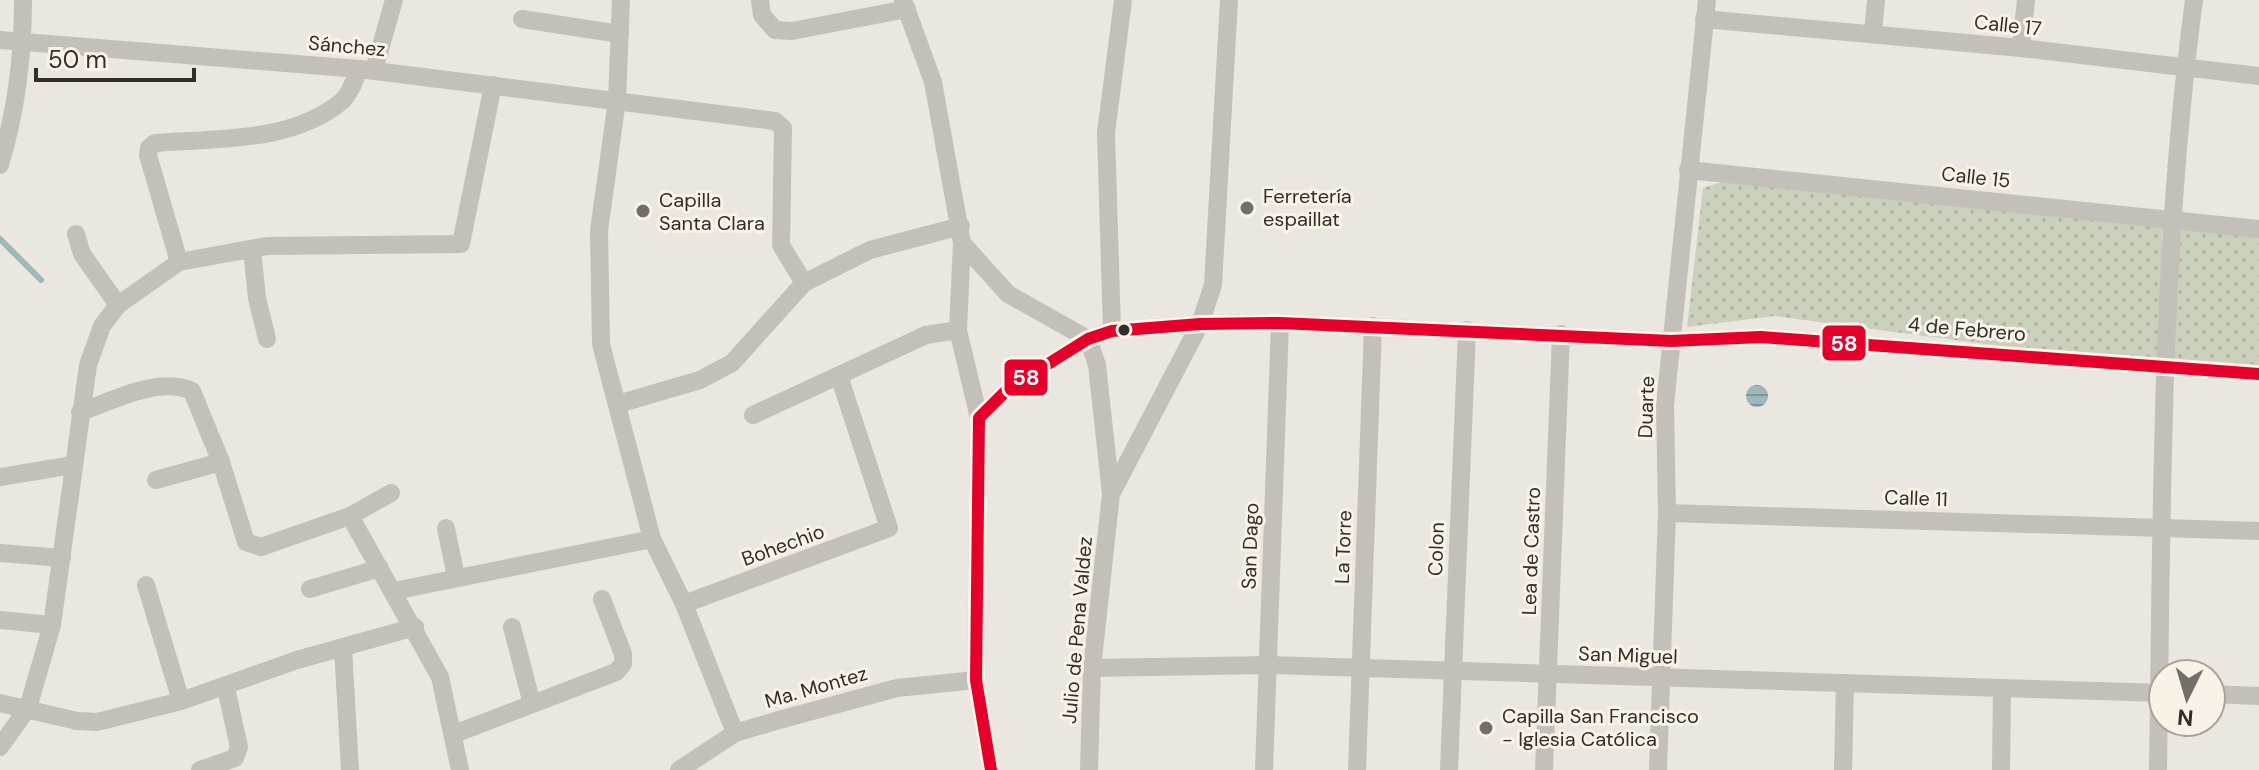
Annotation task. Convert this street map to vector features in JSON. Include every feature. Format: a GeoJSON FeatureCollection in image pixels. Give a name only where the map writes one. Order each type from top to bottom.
{"type":"FeatureCollection","features":[{"type":"Feature","properties":{"kind":"street"},"geometry":{"type":"LineString","coordinates":[[0,165],[8,138],[23,42],[23,0]]}},
{"type":"Feature","properties":{"kind":"street"},"geometry":{"type":"LineString","coordinates":[[179,262],[148,155],[149,148],[155,143],[259,135],[315,118],[344,99],[366,69],[394,0]]}},
{"type":"Feature","properties":{"kind":"street"},"geometry":{"type":"LineString","coordinates":[[621,0],[617,100],[599,246],[601,344],[652,539],[684,604],[735,733]]}},
{"type":"Feature","properties":{"kind":"street"},"geometry":{"type":"LineString","coordinates":[[760,0],[762,15],[775,30],[792,31],[905,5],[933,82],[961,234],[958,330],[979,418],[976,680],[991,770]]}},
{"type":"Feature","properties":{"kind":"street"},"geometry":{"type":"LineString","coordinates":[[1112,331],[1106,133],[1123,0]]}},
{"type":"Feature","properties":{"kind":"street","name":"Julio de Pena Valdez"},"geometry":{"type":"LineString","coordinates":[[1111,494],[1200,324],[1213,285],[1229,0]]}},
{"type":"Feature","properties":{"kind":"street"},"geometry":{"type":"LineString","coordinates":[[1873,33],[1876,0]]}},
{"type":"Feature","properties":{"kind":"street"},"geometry":{"type":"LineString","coordinates":[[2021,48],[2026,0]]}},
{"type":"Feature","properties":{"kind":"street"},"geometry":{"type":"LineString","coordinates":[[2162,658],[2174,221],[2185,69],[2194,0]]}},
{"type":"Feature","properties":{"kind":"street","name":"Calle 17"},"geometry":{"type":"LineString","coordinates":[[1705,9],[1873,33],[2259,76]]}},
{"type":"Feature","properties":{"kind":"street","name":"Duarte"},"geometry":{"type":"LineString","coordinates":[[1658,770],[1667,513],[1665,405],[1705,9]]}},
{"type":"Feature","properties":{"kind":"street"},"geometry":{"type":"LineString","coordinates":[[522,19],[620,34]]}},
{"type":"Feature","properties":{"kind":"street","name":"Sánchez"},"geometry":{"type":"LineString","coordinates":[[0,40],[366,69],[775,121],[783,128],[781,245],[804,283]]}},
{"type":"Feature","properties":{"kind":"street"},"geometry":{"type":"LineString","coordinates":[[0,747],[28,708],[52,625],[80,412],[88,365],[102,326],[118,305],[179,262],[252,249],[461,244],[493,85]]}},
{"type":"Feature","properties":{"kind":"street","name":"Calle 15"},"geometry":{"type":"LineString","coordinates":[[1688,170],[2259,229]]}},
{"type":"Feature","properties":{"kind":"street"},"geometry":{"type":"LineString","coordinates":[[76,234],[82,254],[118,305]]}},
{"type":"Feature","properties":{"kind":"street"},"geometry":{"type":"LineString","coordinates":[[618,404],[700,380],[732,363],[804,283],[870,250],[961,234]]}},
{"type":"Feature","properties":{"kind":"street"},"geometry":{"type":"LineString","coordinates":[[961,234],[1008,294],[1088,339]]}},
{"type":"Feature","properties":{"kind":"street"},"geometry":{"type":"LineString","coordinates":[[252,249],[257,298],[267,339]]}},
{"type":"Feature","properties":{"kind":"street","name":"San Dago"},"geometry":{"type":"LineString","coordinates":[[1264,770],[1280,323]]}},
{"type":"Feature","properties":{"kind":"street","name":"4 de Febrero"},"geometry":{"type":"LineString","coordinates":[[979,418],[1008,389],[1088,339],[1112,331],[1200,324],[1373,326],[1671,341],[1761,337],[2259,374]]}},
{"type":"Feature","properties":{"kind":"street","name":"La Torre"},"geometry":{"type":"LineString","coordinates":[[1357,770],[1373,326]]}},
{"type":"Feature","properties":{"kind":"street"},"geometry":{"type":"LineString","coordinates":[[753,415],[926,335],[958,330]]}},
{"type":"Feature","properties":{"kind":"street","name":"Colon"},"geometry":{"type":"LineString","coordinates":[[1449,770],[1467,330]]}},
{"type":"Feature","properties":{"kind":"street","name":"Lea de Castro"},"geometry":{"type":"LineString","coordinates":[[1544,770],[1561,334]]}},
{"type":"Feature","properties":{"kind":"street","name":"Julio de Pena Valdez"},"geometry":{"type":"LineString","coordinates":[[1088,339],[1097,365],[1111,494],[1092,668],[1089,770]]}},
{"type":"Feature","properties":{"kind":"street","name":"Bohechio"},"geometry":{"type":"LineString","coordinates":[[684,604],[883,533],[889,528],[839,376]]}},
{"type":"Feature","properties":{"kind":"street"},"geometry":{"type":"LineString","coordinates":[[80,412],[147,389],[179,385],[192,391],[221,462],[246,542],[253,546],[261,547],[350,516],[391,493]]}},
{"type":"Feature","properties":{"kind":"street"},"geometry":{"type":"LineString","coordinates":[[156,480],[221,462]]}},
{"type":"Feature","properties":{"kind":"street"},"geometry":{"type":"LineString","coordinates":[[0,477],[73,465]]}},
{"type":"Feature","properties":{"kind":"street","name":"Calle 11"},"geometry":{"type":"LineString","coordinates":[[1667,513],[2259,531]]}},
{"type":"Feature","properties":{"kind":"street"},"geometry":{"type":"LineString","coordinates":[[350,516],[415,627],[440,677],[460,770]]}},
{"type":"Feature","properties":{"kind":"street"},"geometry":{"type":"LineString","coordinates":[[446,528],[456,577]]}},
{"type":"Feature","properties":{"kind":"street"},"geometry":{"type":"LineString","coordinates":[[394,591],[652,539]]}},
{"type":"Feature","properties":{"kind":"street"},"geometry":{"type":"LineString","coordinates":[[0,553],[62,558]]}},
{"type":"Feature","properties":{"kind":"street"},"geometry":{"type":"LineString","coordinates":[[310,589],[380,568]]}},
{"type":"Feature","properties":{"kind":"street"},"geometry":{"type":"LineString","coordinates":[[146,585],[181,701]]}},
{"type":"Feature","properties":{"kind":"street"},"geometry":{"type":"LineString","coordinates":[[454,734],[616,672],[623,664],[623,654],[602,599]]}},
{"type":"Feature","properties":{"kind":"street"},"geometry":{"type":"LineString","coordinates":[[0,620],[52,625]]}},
{"type":"Feature","properties":{"kind":"street"},"geometry":{"type":"LineString","coordinates":[[0,703],[77,721],[97,722],[226,688],[297,660],[415,627]]}},
{"type":"Feature","properties":{"kind":"street"},"geometry":{"type":"LineString","coordinates":[[512,627],[532,704]]}},
{"type":"Feature","properties":{"kind":"street"},"geometry":{"type":"LineString","coordinates":[[343,648],[350,770]]}},
{"type":"Feature","properties":{"kind":"street","name":"San Miguel"},"geometry":{"type":"LineString","coordinates":[[1092,668],[1268,665],[2147,692]]}},
{"type":"Feature","properties":{"kind":"street","name":"Ma. Montez"},"geometry":{"type":"LineString","coordinates":[[688,768],[735,733],[897,688],[976,680]]}},
{"type":"Feature","properties":{"kind":"street"},"geometry":{"type":"LineString","coordinates":[[1843,770],[1845,683]]}},
{"type":"Feature","properties":{"kind":"street"},"geometry":{"type":"LineString","coordinates":[[200,770],[235,758],[239,747],[226,688]]}},
{"type":"Feature","properties":{"kind":"street"},"geometry":{"type":"LineString","coordinates":[[2001,770],[2002,689]]}},
{"type":"Feature","properties":{"kind":"street"},"geometry":{"type":"LineString","coordinates":[[2227,695],[2259,696]]}},
{"type":"Feature","properties":{"kind":"street"},"geometry":{"type":"LineString","coordinates":[[2158,770],[2159,738]]}},
{"type":"Feature","properties":{"kind":"green space"},"geometry":{"type":"Polygon","coordinates":[[[1740,176],[2163,218],[2159,367],[1775,316],[1687,327],[1703,188],[1740,176]]]}},
{"type":"Feature","properties":{"kind":"green space"},"geometry":{"type":"Polygon","coordinates":[[[2174,221],[2259,229],[2259,369],[2168,361],[2174,221]]]}},
{"type":"Feature","properties":{"kind":"water"},"geometry":{"type":"Polygon","coordinates":[[[1757,385],[1765,388],[1768,396],[1765,404],[1757,407],[1749,404],[1746,396],[1749,388],[1757,385]]]}},
{"type":"Feature","properties":{"kind":"waterway"},"geometry":{"type":"LineString","coordinates":[[0,239],[41,280]]}},
{"type":"Feature","properties":{"kind":"transit line","name":"58"},"geometry":{"type":"LineString","coordinates":[[991,770],[976,680],[979,418],[1008,389],[1088,339],[1112,331],[1200,324],[1280,323],[1671,341],[1761,337],[2259,374]]}},
{"type":"Feature","properties":{"kind":"place","name":"Ferretería espaillat"},"geometry":{"type":"Point","coordinates":[1247,208]}},
{"type":"Feature","properties":{"kind":"place","name":"Capilla Santa Clara"},"geometry":{"type":"Point","coordinates":[643,211]}},
{"type":"Feature","properties":{"kind":"place","name":"Capilla San Francisco - Iglesia Católica"},"geometry":{"type":"Point","coordinates":[1486,728]}}]}
